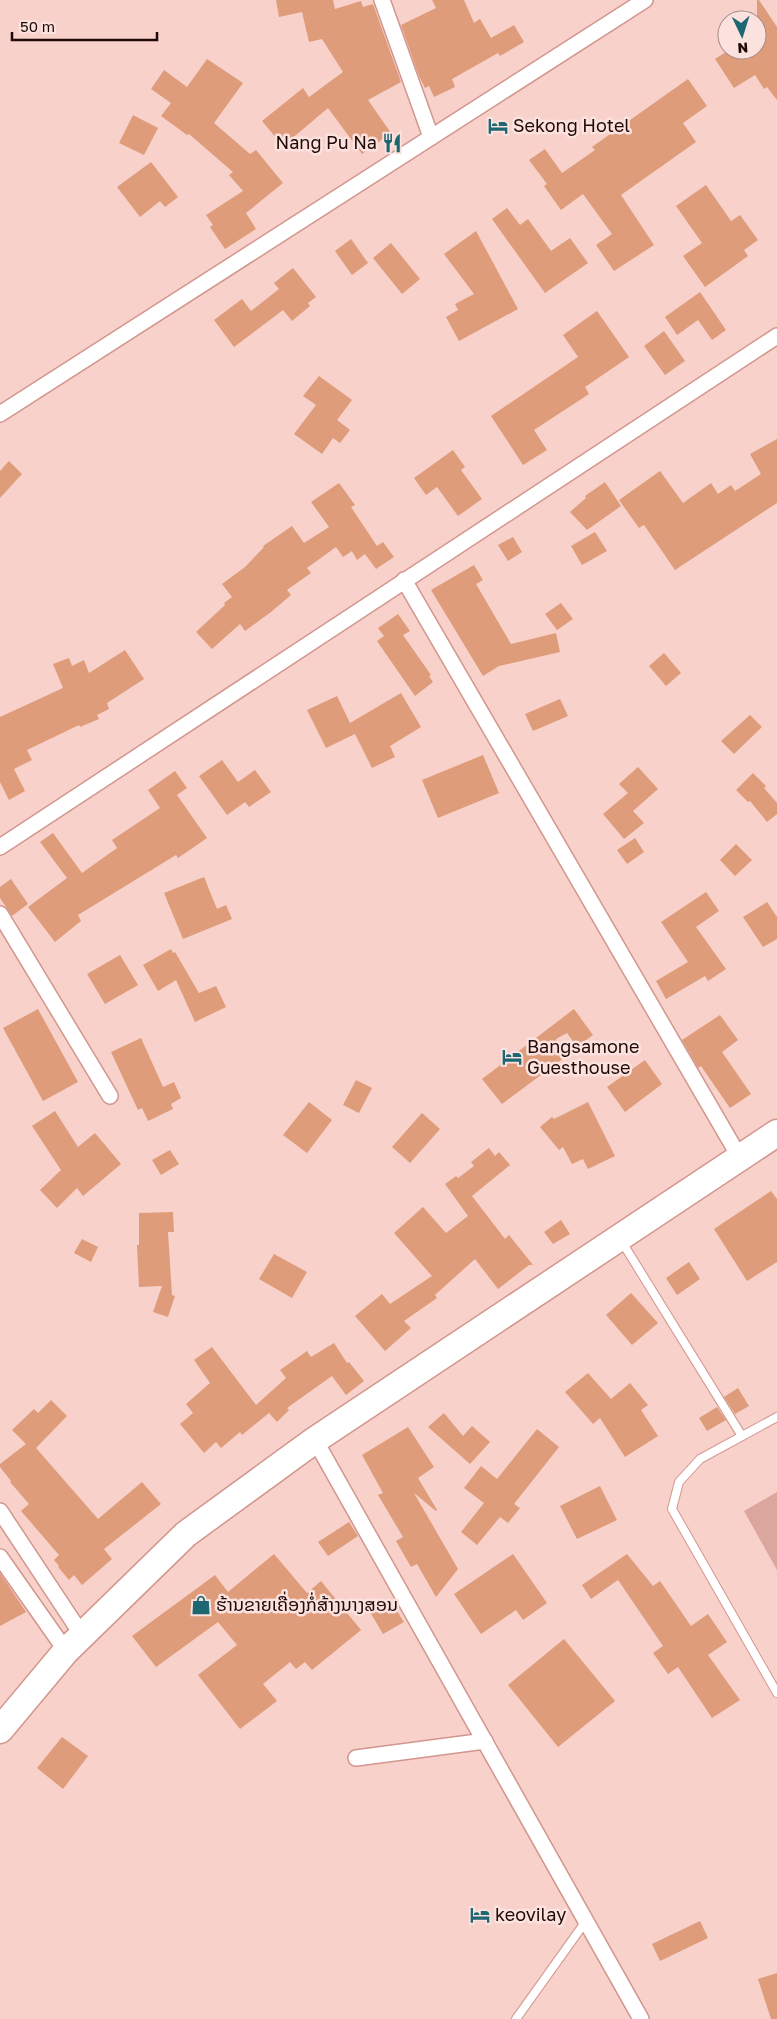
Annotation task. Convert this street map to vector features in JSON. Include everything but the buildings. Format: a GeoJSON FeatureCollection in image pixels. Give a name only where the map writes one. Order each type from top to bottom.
{"type":"FeatureCollection","features":[{"type":"Feature","properties":{"kind":"highway"},"geometry":{"type":"LineString","coordinates":[[0,1730],[74,1643],[186,1534],[315,1440],[777,1133]]}},
{"type":"Feature","properties":{"kind":"street"},"geometry":{"type":"LineString","coordinates":[[382,0],[431,137]]}},
{"type":"Feature","properties":{"kind":"street"},"geometry":{"type":"LineString","coordinates":[[0,414],[645,0]]}},
{"type":"Feature","properties":{"kind":"street"},"geometry":{"type":"LineString","coordinates":[[0,847],[777,336]]}},
{"type":"Feature","properties":{"kind":"street"},"geometry":{"type":"LineString","coordinates":[[404,580],[740,1158]]}},
{"type":"Feature","properties":{"kind":"street"},"geometry":{"type":"LineString","coordinates":[[0,914],[110,1096]]}},
{"type":"Feature","properties":{"kind":"street"},"geometry":{"type":"LineString","coordinates":[[315,1440],[641,2019]]}},
{"type":"Feature","properties":{"kind":"street"},"geometry":{"type":"LineString","coordinates":[[0,1511],[74,1643]]}},
{"type":"Feature","properties":{"kind":"street"},"geometry":{"type":"LineString","coordinates":[[0,1557],[74,1643]]}},
{"type":"Feature","properties":{"kind":"street"},"geometry":{"type":"LineString","coordinates":[[356,1758],[484,1741]]}},
{"type":"Feature","properties":{"kind":"lane"},"geometry":{"type":"LineString","coordinates":[[619,1238],[742,1436]]}},
{"type":"Feature","properties":{"kind":"lane"},"geometry":{"type":"LineString","coordinates":[[777,1417],[700,1459],[678,1482],[672,1509],[777,1693]]}},
{"type":"Feature","properties":{"kind":"lane"},"geometry":{"type":"LineString","coordinates":[[516,2019],[586,1920]]}},
{"type":"Feature","properties":{"kind":"shaded area"},"geometry":{"type":"Polygon","coordinates":[[[777,1492],[777,1570],[744,1511],[777,1492]]]}},
{"type":"Feature","properties":{"kind":"place","name":"Sekong Hotel"},"geometry":{"type":"Point","coordinates":[498,126]}},
{"type":"Feature","properties":{"kind":"place","name":"Nang Pu Na"},"geometry":{"type":"Point","coordinates":[392,143]}},
{"type":"Feature","properties":{"kind":"place","name":"Bangsamone Guesthouse"},"geometry":{"type":"Point","coordinates":[512,1057]}},
{"type":"Feature","properties":{"kind":"place","name":"ຮ້ານຂາຍເຄື່ອງກໍ່ສ້າງນາງສອນ"},"geometry":{"type":"Point","coordinates":[201,1605]}},
{"type":"Feature","properties":{"kind":"place","name":"keovilay"},"geometry":{"type":"Point","coordinates":[480,1915]}}]}
